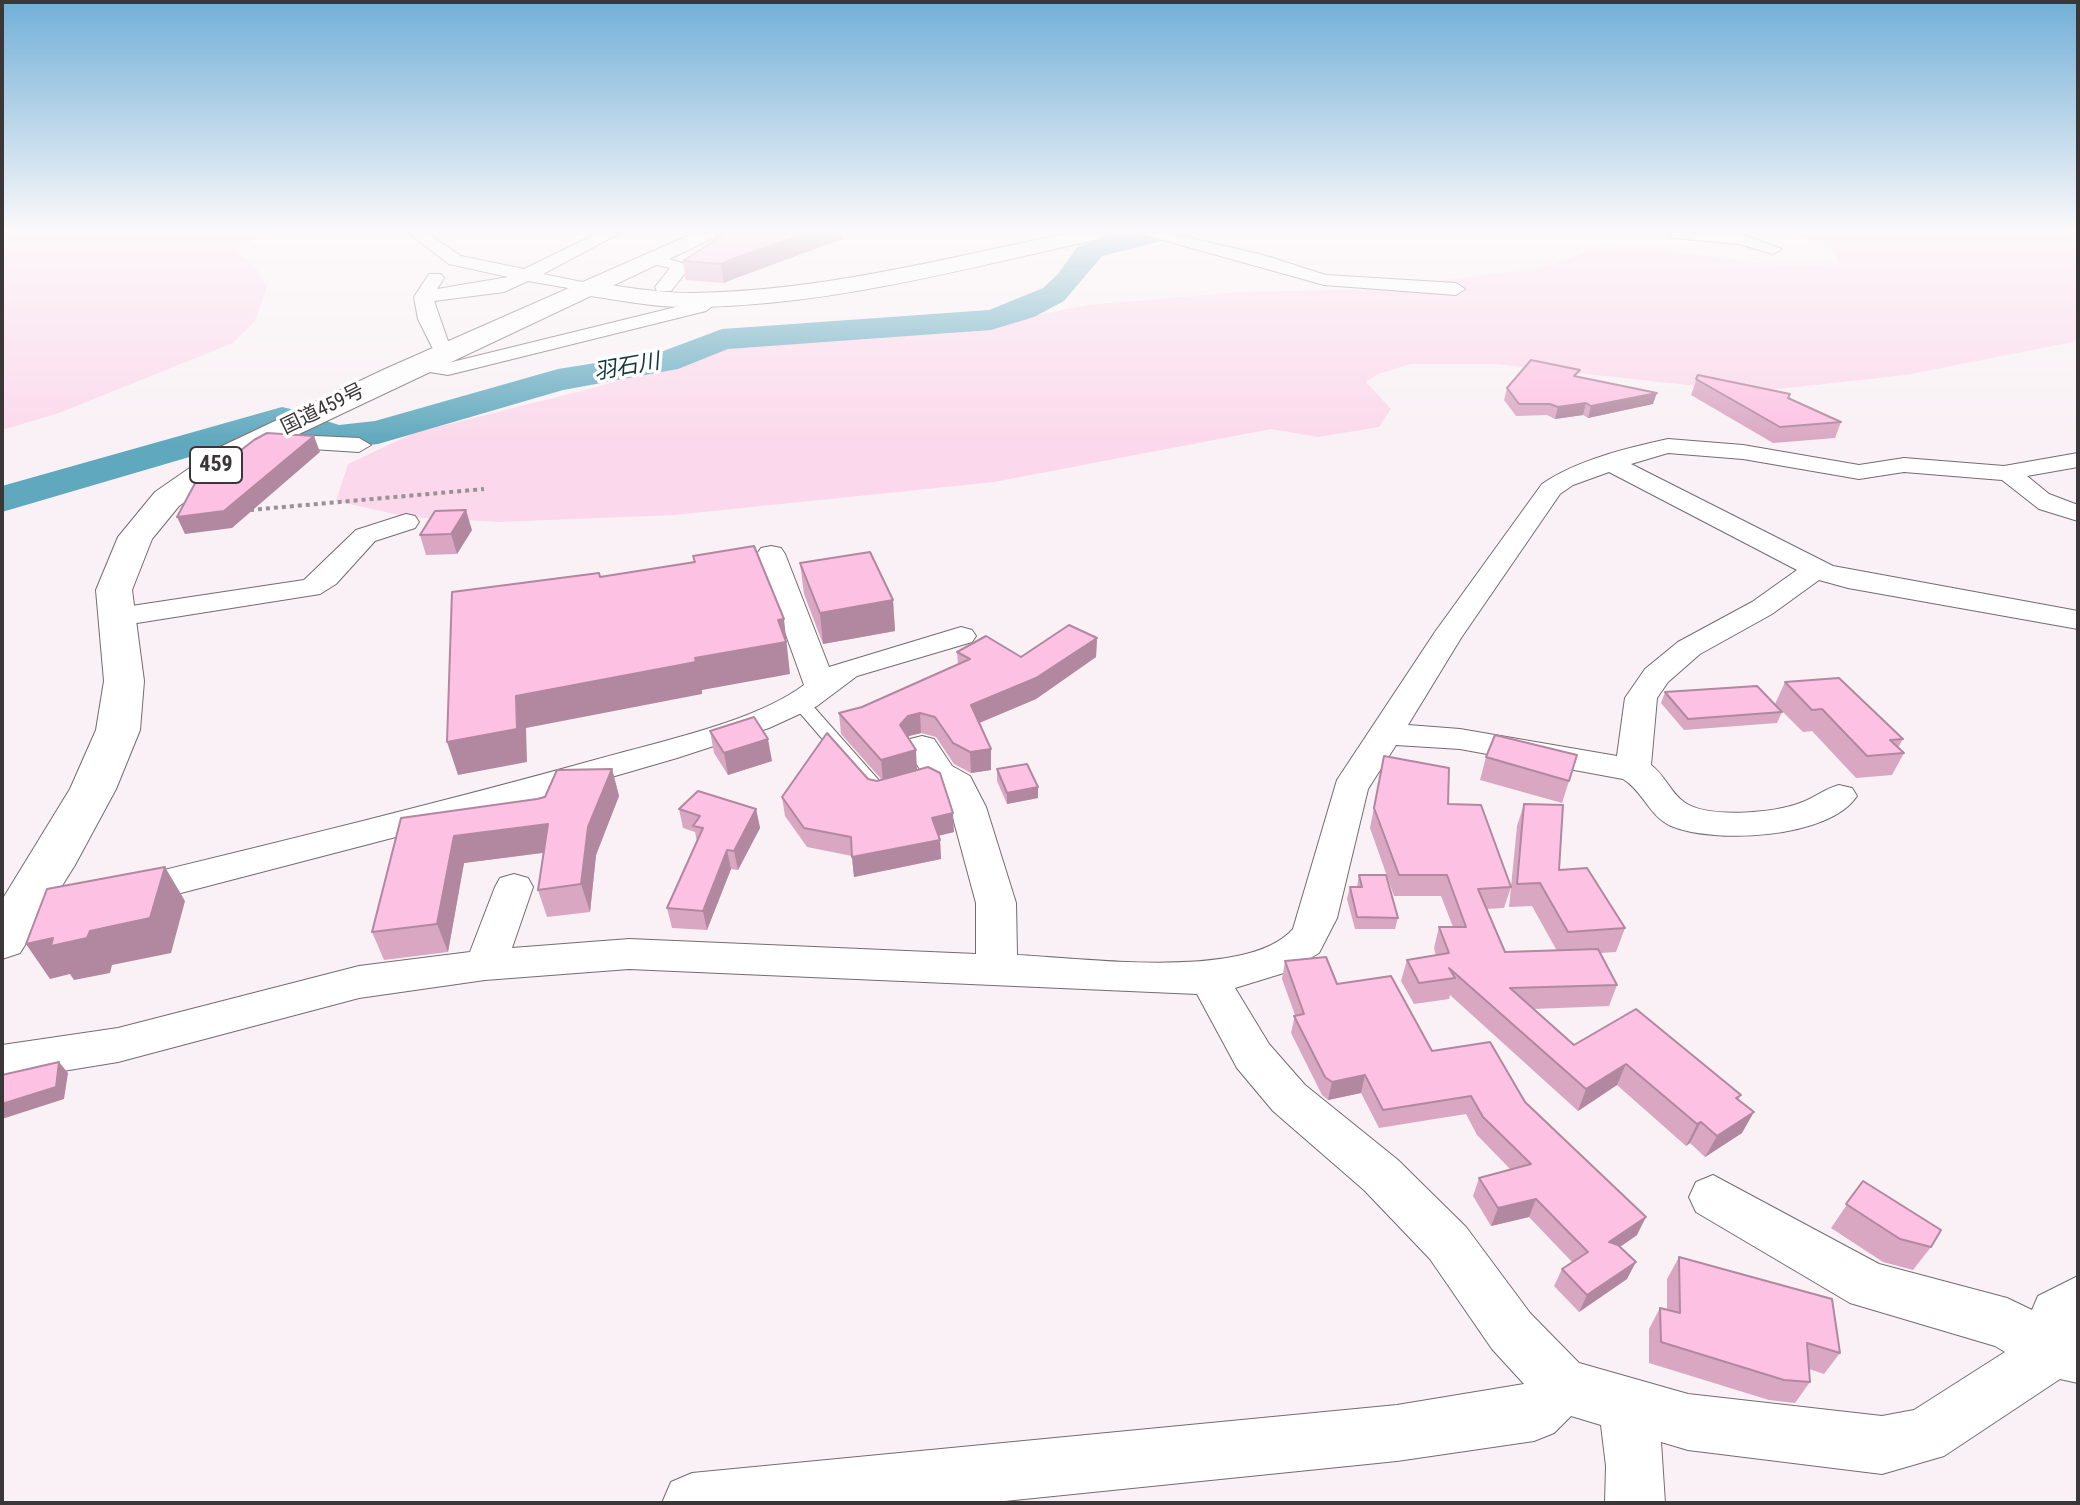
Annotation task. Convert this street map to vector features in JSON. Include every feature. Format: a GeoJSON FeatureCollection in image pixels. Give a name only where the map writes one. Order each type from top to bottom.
{"type":"FeatureCollection","features":[{"type":"Feature","properties":{"kind":"main road","name":"国道459号"},"geometry":{"type":"LineString","coordinates":[[10,929],[93,789],[118,730],[124,681],[114,590],[135,537],[167,499],[231,454],[418,365],[558,303]]}},
{"type":"Feature","properties":{"kind":"street"},"geometry":{"type":"LineString","coordinates":[[423,303],[440,345],[455,349]]}},
{"type":"Feature","properties":{"kind":"street"},"geometry":{"type":"LineString","coordinates":[[418,365],[448,369],[459,367],[706,303]]}},
{"type":"Feature","properties":{"kind":"street"},"geometry":{"type":"LineString","coordinates":[[260,440],[359,445]]}},
{"type":"Feature","properties":{"kind":"street"},"geometry":{"type":"LineString","coordinates":[[2,1063],[118,1045],[359,982],[485,965],[629,954],[1209,979],[1292,953],[1312,935],[1348,794],[1372,751],[1387,734],[1400,706],[1470,601],[1551,489],[1564,480],[1656,448],[1691,446],[1859,472],[1904,465],[2009,473],[2078,460]]}},
{"type":"Feature","properties":{"kind":"street"},"geometry":{"type":"LineString","coordinates":[[1613,464],[1816,569],[1848,580],[2078,620]]}},
{"type":"Feature","properties":{"kind":"street"},"geometry":{"type":"LineString","coordinates":[[2009,473],[2033,497],[2048,506],[2078,513]]}},
{"type":"Feature","properties":{"kind":"street"},"geometry":{"type":"LineString","coordinates":[[118,617],[310,588],[323,583],[346,552],[377,527],[406,522]]}},
{"type":"Feature","properties":{"kind":"street"},"geometry":{"type":"LineString","coordinates":[[771,554],[810,694]]}},
{"type":"Feature","properties":{"kind":"street"},"geometry":{"type":"LineString","coordinates":[[1633,770],[1641,698],[1656,676],[1689,648],[1762,608],[1816,569]]}},
{"type":"Feature","properties":{"kind":"street"},"geometry":{"type":"LineString","coordinates":[[104,898],[236,868],[665,751],[757,721],[810,694],[846,669],[872,659],[961,636]]}},
{"type":"Feature","properties":{"kind":"street"},"geometry":{"type":"LineString","coordinates":[[1387,734],[1460,739],[1633,770],[1649,777],[1670,809],[1696,822],[1750,823],[1812,812],[1839,796]]}},
{"type":"Feature","properties":{"kind":"street"},"geometry":{"type":"LineString","coordinates":[[929,767],[958,784],[996,903],[997,970]]}},
{"type":"Feature","properties":{"kind":"street"},"geometry":{"type":"LineString","coordinates":[[485,965],[514,887]]}},
{"type":"Feature","properties":{"kind":"street"},"geometry":{"type":"LineString","coordinates":[[10,929],[61,908]]}},
{"type":"Feature","properties":{"kind":"street"},"geometry":{"type":"LineString","coordinates":[[1209,979],[1253,1056],[1289,1098],[1381,1175],[1448,1243],[1511,1331],[1563,1386],[1688,1422],[1882,1445],[1924,1436],[2066,1354]]}},
{"type":"Feature","properties":{"kind":"street"},"geometry":{"type":"LineString","coordinates":[[1713,1197],[1868,1286],[2007,1324],[2066,1354]]}},
{"type":"Feature","properties":{"kind":"street"},"geometry":{"type":"LineString","coordinates":[[2066,1354],[2048,1334],[2057,1314],[2078,1301]]}},
{"type":"Feature","properties":{"kind":"street"},"geometry":{"type":"LineString","coordinates":[[692,1503],[1397,1433],[1534,1413],[1563,1386]]}},
{"type":"Feature","properties":{"kind":"street"},"geometry":{"type":"LineString","coordinates":[[1623,1405],[1630,1425],[1637,1476],[1635,1503]]}},
{"type":"Feature","properties":{"kind":"lane"},"geometry":{"type":"LineString","coordinates":[[810,694],[878,791],[891,789]]}},
{"type":"Feature","properties":{"kind":"path"},"geometry":{"type":"LineString","coordinates":[[237,511],[484,489]]}},
{"type":"Feature","properties":{"kind":"shaded area"},"geometry":{"type":"Polygon","coordinates":[[[2,303],[261,303],[255,321],[233,343],[59,413],[2,430],[2,303]]]}},
{"type":"Feature","properties":{"kind":"shaded area"},"geometry":{"type":"Polygon","coordinates":[[[2078,303],[2078,341],[1906,375],[1752,392],[1494,364],[1411,364],[1378,374],[1366,382],[1391,409],[1379,427],[1318,437],[1271,429],[994,482],[674,515],[499,522],[408,517],[336,501],[348,464],[414,433],[593,388],[736,346],[859,335],[944,334],[1087,305],[2078,303]]]}},
{"type":"Feature","properties":{"kind":"building"},"geometry":{"type":"Polygon","coordinates":[[[1531,360],[1580,370],[1574,376],[1657,393],[1591,406],[1586,403],[1558,407],[1519,404],[1507,388],[1531,360]]]}},
{"type":"Feature","properties":{"kind":"building"},"geometry":{"type":"Polygon","coordinates":[[[1698,375],[1790,394],[1788,398],[1841,422],[1780,427],[1696,379],[1698,375]]]}},
{"type":"Feature","properties":{"kind":"building"},"geometry":{"type":"Polygon","coordinates":[[[267,433],[314,436],[224,511],[177,517],[200,474],[213,472],[267,433]]]}},
{"type":"Feature","properties":{"kind":"building"},"geometry":{"type":"Polygon","coordinates":[[[466,510],[451,534],[420,535],[435,511],[466,510]]]}},
{"type":"Feature","properties":{"kind":"building"},"geometry":{"type":"Polygon","coordinates":[[[754,546],[784,619],[778,620],[786,642],[516,696],[517,729],[447,742],[452,592],[599,573],[600,577],[695,562],[693,556],[754,546]]]}},
{"type":"Feature","properties":{"kind":"building"},"geometry":{"type":"Polygon","coordinates":[[[870,552],[893,600],[820,613],[800,563],[870,552]]]}},
{"type":"Feature","properties":{"kind":"building"},"geometry":{"type":"Polygon","coordinates":[[[1069,625],[1097,638],[1036,678],[971,705],[991,749],[970,752],[953,743],[935,717],[920,713],[908,716],[900,725],[916,750],[881,760],[839,713],[862,707],[970,659],[957,652],[986,636],[1021,657],[1069,625]]]}},
{"type":"Feature","properties":{"kind":"building"},"geometry":{"type":"Polygon","coordinates":[[[1839,678],[1903,739],[1890,740],[1904,753],[1867,756],[1822,709],[1812,710],[1785,682],[1839,678]]]}},
{"type":"Feature","properties":{"kind":"building"},"geometry":{"type":"Polygon","coordinates":[[[1757,686],[1782,712],[1688,719],[1665,692],[1757,686]]]}},
{"type":"Feature","properties":{"kind":"building"},"geometry":{"type":"Polygon","coordinates":[[[754,717],[768,739],[724,753],[710,731],[754,717]]]}},
{"type":"Feature","properties":{"kind":"building"},"geometry":{"type":"Polygon","coordinates":[[[827,733],[868,779],[877,781],[928,767],[940,773],[953,813],[932,818],[940,840],[852,857],[851,837],[804,828],[782,797],[827,733]]]}},
{"type":"Feature","properties":{"kind":"building"},"geometry":{"type":"Polygon","coordinates":[[[1495,735],[1577,755],[1569,781],[1486,757],[1495,735]]]}},
{"type":"Feature","properties":{"kind":"building"},"geometry":{"type":"Polygon","coordinates":[[[1384,756],[1449,768],[1448,804],[1481,805],[1511,887],[1478,889],[1505,952],[1598,949],[1617,985],[1510,988],[1574,1045],[1636,1009],[1741,1095],[1736,1098],[1754,1112],[1717,1136],[1701,1122],[1697,1124],[1626,1064],[1586,1089],[1449,968],[1455,978],[1419,983],[1407,960],[1449,953],[1439,927],[1466,927],[1447,875],[1399,875],[1374,808],[1384,756]]]}},
{"type":"Feature","properties":{"kind":"building"},"geometry":{"type":"Polygon","coordinates":[[[1027,764],[1038,787],[1007,793],[997,769],[1027,764]]]}},
{"type":"Feature","properties":{"kind":"building"},"geometry":{"type":"Polygon","coordinates":[[[612,769],[588,827],[581,884],[538,890],[548,824],[454,836],[437,924],[372,932],[401,818],[537,799],[545,797],[557,770],[612,769]]]}},
{"type":"Feature","properties":{"kind":"building"},"geometry":{"type":"Polygon","coordinates":[[[698,791],[756,809],[734,851],[727,850],[703,911],[667,908],[703,828],[693,826],[700,816],[679,809],[698,791]]]}},
{"type":"Feature","properties":{"kind":"building"},"geometry":{"type":"Polygon","coordinates":[[[1524,804],[1563,805],[1559,870],[1587,868],[1625,928],[1568,932],[1540,883],[1517,884],[1524,804]]]}},
{"type":"Feature","properties":{"kind":"building"},"geometry":{"type":"Polygon","coordinates":[[[165,867],[150,918],[90,931],[87,938],[51,946],[53,938],[26,944],[47,889],[165,867]]]}},
{"type":"Feature","properties":{"kind":"building"},"geometry":{"type":"Polygon","coordinates":[[[1359,875],[1386,875],[1398,918],[1357,917],[1350,887],[1362,887],[1359,875]]]}},
{"type":"Feature","properties":{"kind":"building"},"geometry":{"type":"Polygon","coordinates":[[[1326,957],[1337,984],[1391,976],[1432,1051],[1490,1042],[1525,1102],[1646,1217],[1609,1242],[1618,1245],[1636,1262],[1587,1295],[1562,1269],[1588,1252],[1536,1199],[1498,1208],[1479,1178],[1531,1164],[1483,1117],[1471,1096],[1383,1110],[1365,1075],[1332,1082],[1325,1077],[1294,1016],[1304,1014],[1285,961],[1326,957]]]}},
{"type":"Feature","properties":{"kind":"building"},"geometry":{"type":"Polygon","coordinates":[[[59,1062],[56,1087],[2,1104],[2,1075],[59,1062]]]}},
{"type":"Feature","properties":{"kind":"building"},"geometry":{"type":"Polygon","coordinates":[[[1863,1181],[1941,1230],[1931,1247],[1900,1239],[1846,1204],[1863,1181]]]}},
{"type":"Feature","properties":{"kind":"building"},"geometry":{"type":"Polygon","coordinates":[[[1679,1257],[1832,1299],[1840,1353],[1807,1343],[1810,1382],[1784,1380],[1661,1342],[1660,1308],[1680,1313],[1679,1257]]]}},
{"type":"Feature","properties":{"kind":"waterway","name":"羽石川"},"geometry":{"type":"LineString","coordinates":[[314,428],[334,437],[378,432],[558,380],[666,362],[722,339],[991,320],[1037,303]]}},
{"type":"Feature","properties":{"kind":"waterway","name":"羽石川"},"geometry":{"type":"LineString","coordinates":[[2,499],[282,418]]}}]}
